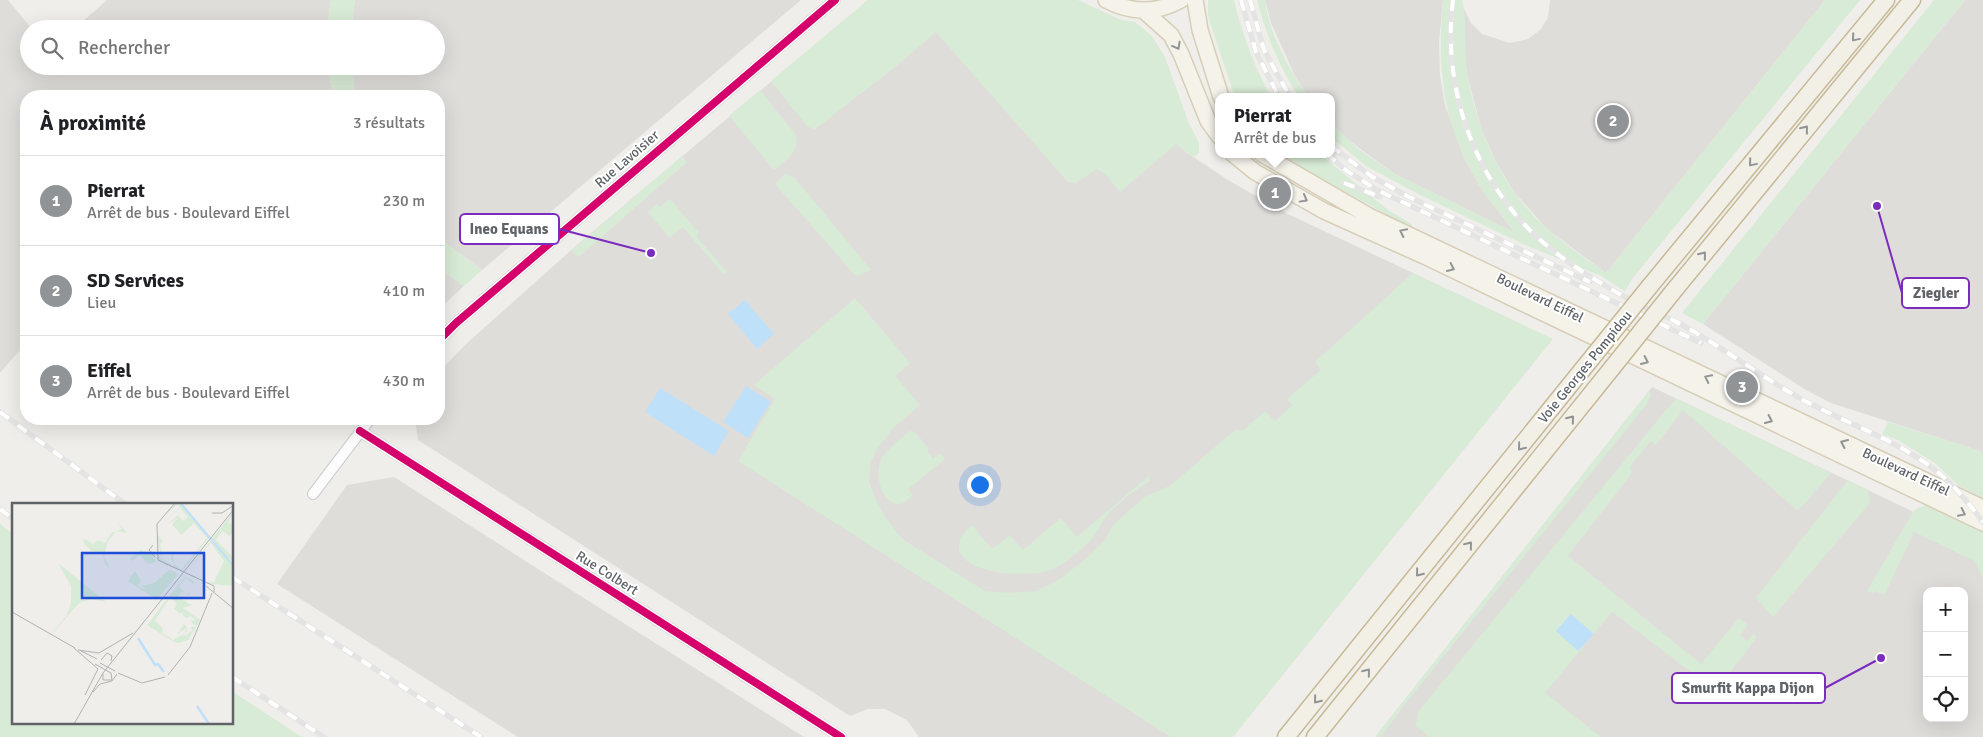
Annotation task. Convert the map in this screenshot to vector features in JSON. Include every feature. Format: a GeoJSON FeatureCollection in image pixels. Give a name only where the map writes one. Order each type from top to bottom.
{"type":"FeatureCollection","features":[{"type":"Feature","properties":{"kind":"highway","name":"Voie Georges Pompidou"},"geometry":{"type":"LineString","coordinates":[[1286,737],[1650,286],[1886,0]]}},
{"type":"Feature","properties":{"kind":"highway","name":"Voie Georges Pompidou"},"geometry":{"type":"LineString","coordinates":[[1315,737],[1672,293],[1912,0]]}},
{"type":"Feature","properties":{"kind":"main road"},"geometry":{"type":"LineString","coordinates":[[1106,0],[1125,8],[1144,11],[1158,10],[1181,0]]}},
{"type":"Feature","properties":{"kind":"main road"},"geometry":{"type":"LineString","coordinates":[[1194,0],[1200,30],[1220,93]]}},
{"type":"Feature","properties":{"kind":"main road"},"geometry":{"type":"LineString","coordinates":[[1144,11],[1171,35],[1181,54],[1205,114],[1215,130]]}},
{"type":"Feature","properties":{"kind":"main road","name":"Boulevard Eiffel"},"geometry":{"type":"LineString","coordinates":[[1238,158],[1255,172],[1324,211],[1677,376],[1983,523]]}},
{"type":"Feature","properties":{"kind":"main road","name":"Boulevard Eiffel"},"geometry":{"type":"LineString","coordinates":[[1269,158],[1369,216],[1983,508]]}},
{"type":"Feature","properties":{"kind":"street","name":"Rue Lavoisier"},"geometry":{"type":"LineString","coordinates":[[445,334],[658,149],[835,0]]}},
{"type":"Feature","properties":{"kind":"street"},"geometry":{"type":"LineString","coordinates":[[313,494],[365,425]]}},
{"type":"Feature","properties":{"kind":"street","name":"Rue Colbert"},"geometry":{"type":"LineString","coordinates":[[360,431],[841,737]]}},
{"type":"Feature","properties":{"kind":"shaded area"},"geometry":{"type":"Polygon","coordinates":[[[0,0],[8,0],[25,20],[20,20],[20,75],[330,75],[332,90],[20,90],[20,350],[0,373],[0,0]]]}},
{"type":"Feature","properties":{"kind":"shaded area"},"geometry":{"type":"Polygon","coordinates":[[[107,0],[331,0],[328,20],[84,20],[107,0]]]}},
{"type":"Feature","properties":{"kind":"shaded area"},"geometry":{"type":"Polygon","coordinates":[[[355,0],[801,0],[482,270],[445,242],[445,90],[355,90],[352,75],[445,75],[445,20],[352,20],[355,0]]]}},
{"type":"Feature","properties":{"kind":"shaded area"},"geometry":{"type":"Polygon","coordinates":[[[868,0],[1018,0],[1186,152],[1228,180],[1288,214],[1523,325],[1216,737],[919,737],[907,720],[885,709],[868,709],[850,716],[418,440],[416,425],[445,425],[445,366],[466,344],[578,244],[868,0]]]}},
{"type":"Feature","properties":{"kind":"shaded area"},"geometry":{"type":"Polygon","coordinates":[[[1265,0],[1443,0],[1439,42],[1440,76],[1445,105],[1464,158],[1479,185],[1515,233],[1393,173],[1347,139],[1335,127],[1335,93],[1306,93],[1295,76],[1271,23],[1265,0]]]}},
{"type":"Feature","properties":{"kind":"shaded area"},"geometry":{"type":"Polygon","coordinates":[[[1550,0],[1825,0],[1606,273],[1547,229],[1514,192],[1495,160],[1481,128],[1467,74],[1464,50],[1464,9],[1471,23],[1482,34],[1510,43],[1528,39],[1540,30],[1548,18],[1550,0]]]}},
{"type":"Feature","properties":{"kind":"shaded area"},"geometry":{"type":"Polygon","coordinates":[[[1965,0],[1983,0],[1983,452],[1831,403],[1806,390],[1703,324],[1965,0]]]}},
{"type":"Feature","properties":{"kind":"shaded area"},"geometry":{"type":"Polygon","coordinates":[[[445,272],[464,286],[445,303],[445,272]]]}},
{"type":"Feature","properties":{"kind":"shaded area"},"geometry":{"type":"Polygon","coordinates":[[[1652,387],[1983,545],[1983,737],[1375,737],[1652,387]]]}},
{"type":"Feature","properties":{"kind":"shaded area"},"geometry":{"type":"Polygon","coordinates":[[[394,477],[804,737],[518,737],[277,584],[347,485],[394,477]]]}},
{"type":"Feature","properties":{"kind":"green space"},"geometry":{"type":"Polygon","coordinates":[[[331,0],[355,0],[352,20],[328,20],[331,0]]]}},
{"type":"Feature","properties":{"kind":"green space"},"geometry":{"type":"Polygon","coordinates":[[[868,0],[1078,0],[1119,19],[1135,22],[1152,36],[1165,57],[1188,121],[1199,143],[1199,153],[1194,157],[1176,144],[1120,192],[1107,176],[1097,169],[1076,183],[1068,182],[936,32],[894,68],[814,130],[807,126],[771,81],[868,0]]]}},
{"type":"Feature","properties":{"kind":"green space"},"geometry":{"type":"Polygon","coordinates":[[[1208,0],[1234,0],[1249,50],[1269,93],[1234,93],[1208,17],[1208,0]]]}},
{"type":"Feature","properties":{"kind":"green space"},"geometry":{"type":"Polygon","coordinates":[[[1257,0],[1265,0],[1275,38],[1294,75],[1306,93],[1297,93],[1285,74],[1257,0]]]}},
{"type":"Feature","properties":{"kind":"green space"},"geometry":{"type":"Polygon","coordinates":[[[1443,0],[1462,0],[1465,17],[1466,63],[1471,94],[1477,116],[1494,158],[1517,196],[1532,213],[1548,229],[1606,273],[1825,0],[1860,0],[1632,279],[1625,291],[1601,276],[1523,244],[1420,195],[1366,166],[1335,140],[1335,127],[1356,147],[1393,173],[1514,232],[1486,196],[1456,139],[1445,94],[1442,72],[1441,25],[1443,0]]]}},
{"type":"Feature","properties":{"kind":"green space"},"geometry":{"type":"Polygon","coordinates":[[[1934,0],[1965,0],[1703,324],[1682,313],[1934,0]]]}},
{"type":"Feature","properties":{"kind":"green space"},"geometry":{"type":"Polygon","coordinates":[[[330,75],[352,75],[355,90],[332,90],[330,75]]]}},
{"type":"Feature","properties":{"kind":"green space"},"geometry":{"type":"Polygon","coordinates":[[[760,90],[796,135],[797,141],[794,151],[774,170],[729,116],[760,90]]]}},
{"type":"Feature","properties":{"kind":"green space"},"geometry":{"type":"Polygon","coordinates":[[[682,156],[687,162],[579,257],[571,251],[682,156]]]}},
{"type":"Feature","properties":{"kind":"green space"},"geometry":{"type":"Polygon","coordinates":[[[1284,158],[1325,158],[1388,210],[1412,224],[1411,228],[1284,158]]]}},
{"type":"Feature","properties":{"kind":"green space"},"geometry":{"type":"Polygon","coordinates":[[[785,174],[794,177],[871,270],[856,276],[775,184],[785,174]]]}},
{"type":"Feature","properties":{"kind":"green space"},"geometry":{"type":"Polygon","coordinates":[[[670,199],[699,233],[696,236],[727,272],[724,275],[683,227],[670,238],[648,212],[657,204],[660,207],[670,199]]]}},
{"type":"Feature","properties":{"kind":"green space"},"geometry":{"type":"Polygon","coordinates":[[[445,242],[482,270],[464,286],[445,272],[445,242]]]}},
{"type":"Feature","properties":{"kind":"green space"},"geometry":{"type":"Polygon","coordinates":[[[1413,273],[1553,339],[1233,737],[1171,737],[738,461],[775,399],[754,385],[855,298],[910,363],[895,376],[920,405],[893,428],[877,449],[871,462],[869,482],[885,517],[902,539],[985,591],[1009,593],[1037,591],[1060,579],[1089,556],[1105,540],[1113,525],[1146,496],[1170,486],[1236,429],[1242,431],[1265,411],[1275,421],[1293,405],[1287,399],[1321,370],[1315,362],[1413,273]]]}},
{"type":"Feature","properties":{"kind":"green space"},"geometry":{"type":"Polygon","coordinates":[[[1649,391],[1651,395],[1646,405],[1405,704],[1381,737],[1375,737],[1649,391]]]}},
{"type":"Feature","properties":{"kind":"green space"},"geometry":{"type":"Polygon","coordinates":[[[1676,398],[1831,473],[1798,511],[1683,410],[1656,445],[1651,441],[1630,466],[1632,473],[1568,556],[1701,664],[1739,618],[1748,625],[1740,635],[1747,641],[1753,634],[1757,637],[1716,691],[1612,612],[1545,693],[1601,737],[1430,737],[1416,726],[1418,712],[1676,398]]]}},
{"type":"Feature","properties":{"kind":"green space"},"geometry":{"type":"Polygon","coordinates":[[[1888,422],[1983,452],[1983,498],[1959,486],[1936,464],[1898,440],[1882,434],[1888,422]]]}},
{"type":"Feature","properties":{"kind":"green space"},"geometry":{"type":"Polygon","coordinates":[[[910,431],[916,433],[933,458],[940,453],[945,459],[908,489],[913,495],[904,502],[896,504],[891,502],[883,492],[878,472],[879,466],[887,451],[910,431]]]}},
{"type":"Feature","properties":{"kind":"green space"},"geometry":{"type":"Polygon","coordinates":[[[1150,475],[1149,482],[1128,496],[1110,512],[1093,537],[1057,567],[1043,572],[1025,574],[1005,573],[985,569],[970,563],[960,553],[960,540],[972,525],[992,549],[1010,535],[1023,550],[1061,518],[1077,537],[1150,475]]]}},
{"type":"Feature","properties":{"kind":"green space"},"geometry":{"type":"Polygon","coordinates":[[[1848,480],[1868,490],[1870,503],[1773,617],[1756,598],[1848,480]]]}},
{"type":"Feature","properties":{"kind":"green space"},"geometry":{"type":"Polygon","coordinates":[[[1929,504],[1983,532],[1983,578],[1975,561],[1912,531],[1913,534],[1883,598],[1883,594],[1867,591],[1913,512],[1929,504]]]}},
{"type":"Feature","properties":{"kind":"green space"},"geometry":{"type":"Polygon","coordinates":[[[0,524],[12,533],[12,724],[234,724],[234,693],[302,737],[0,737],[0,524]]]}},
{"type":"Feature","properties":{"kind":"water"},"geometry":{"type":"Polygon","coordinates":[[[745,300],[774,334],[757,349],[728,314],[745,300]]]}},
{"type":"Feature","properties":{"kind":"water"},"geometry":{"type":"Polygon","coordinates":[[[746,386],[771,402],[748,438],[723,422],[746,386]]]}},
{"type":"Feature","properties":{"kind":"water"},"geometry":{"type":"Polygon","coordinates":[[[660,388],[729,431],[714,456],[645,412],[660,388]]]}},
{"type":"Feature","properties":{"kind":"water"},"geometry":{"type":"Polygon","coordinates":[[[1571,614],[1594,634],[1578,651],[1556,631],[1571,614]]]}},
{"type":"Feature","properties":{"kind":"railway"},"geometry":{"type":"LineString","coordinates":[[1241,0],[1256,52],[1277,93]]}},
{"type":"Feature","properties":{"kind":"railway"},"geometry":{"type":"LineString","coordinates":[[1250,0],[1264,50],[1288,93]]}},
{"type":"Feature","properties":{"kind":"railway"},"geometry":{"type":"LineString","coordinates":[[1453,0],[1451,35],[1453,70],[1459,104],[1470,137],[1485,169],[1503,199],[1525,225],[1551,249],[1607,287],[1698,334],[1794,395],[1885,439],[1920,459],[1952,485],[1983,522]]}},
{"type":"Feature","properties":{"kind":"railway"},"geometry":{"type":"LineString","coordinates":[[1335,149],[1371,176],[1407,196],[1590,282]]}},
{"type":"Feature","properties":{"kind":"railway"},"geometry":{"type":"LineString","coordinates":[[1332,158],[1347,171],[1377,190],[1701,343]]}},
{"type":"Feature","properties":{"kind":"railway"},"geometry":{"type":"LineString","coordinates":[[1344,183],[1380,197]]}},
{"type":"Feature","properties":{"kind":"railway"},"geometry":{"type":"LineString","coordinates":[[0,412],[124,503]]}},
{"type":"Feature","properties":{"kind":"railway"},"geometry":{"type":"LineString","coordinates":[[0,509],[12,518]]}},
{"type":"Feature","properties":{"kind":"railway"},"geometry":{"type":"LineString","coordinates":[[234,578],[481,737]]}},
{"type":"Feature","properties":{"kind":"railway"},"geometry":{"type":"LineString","coordinates":[[234,678],[324,737]]}},
{"type":"Feature","properties":{"kind":"cycle path"},"geometry":{"type":"LineString","coordinates":[[445,334],[835,0]]}},
{"type":"Feature","properties":{"kind":"cycle path"},"geometry":{"type":"LineString","coordinates":[[360,431],[841,737]]}},
{"type":"Feature","properties":{"kind":"place","name":"SD Services"},"geometry":{"type":"Point","coordinates":[1613,121]}},
{"type":"Feature","properties":{"kind":"place","name":"Pierrat"},"geometry":{"type":"Point","coordinates":[1275,193]}},
{"type":"Feature","properties":{"kind":"place","name":"Ziegler"},"geometry":{"type":"Point","coordinates":[1877,206]}},
{"type":"Feature","properties":{"kind":"place","name":"Ineo Equans"},"geometry":{"type":"Point","coordinates":[651,253]}},
{"type":"Feature","properties":{"kind":"place","name":"Eiffel"},"geometry":{"type":"Point","coordinates":[1742,387]}},
{"type":"Feature","properties":{"kind":"place","name":"Smurfit Kappa Dijon"},"geometry":{"type":"Point","coordinates":[1881,658]}}]}
